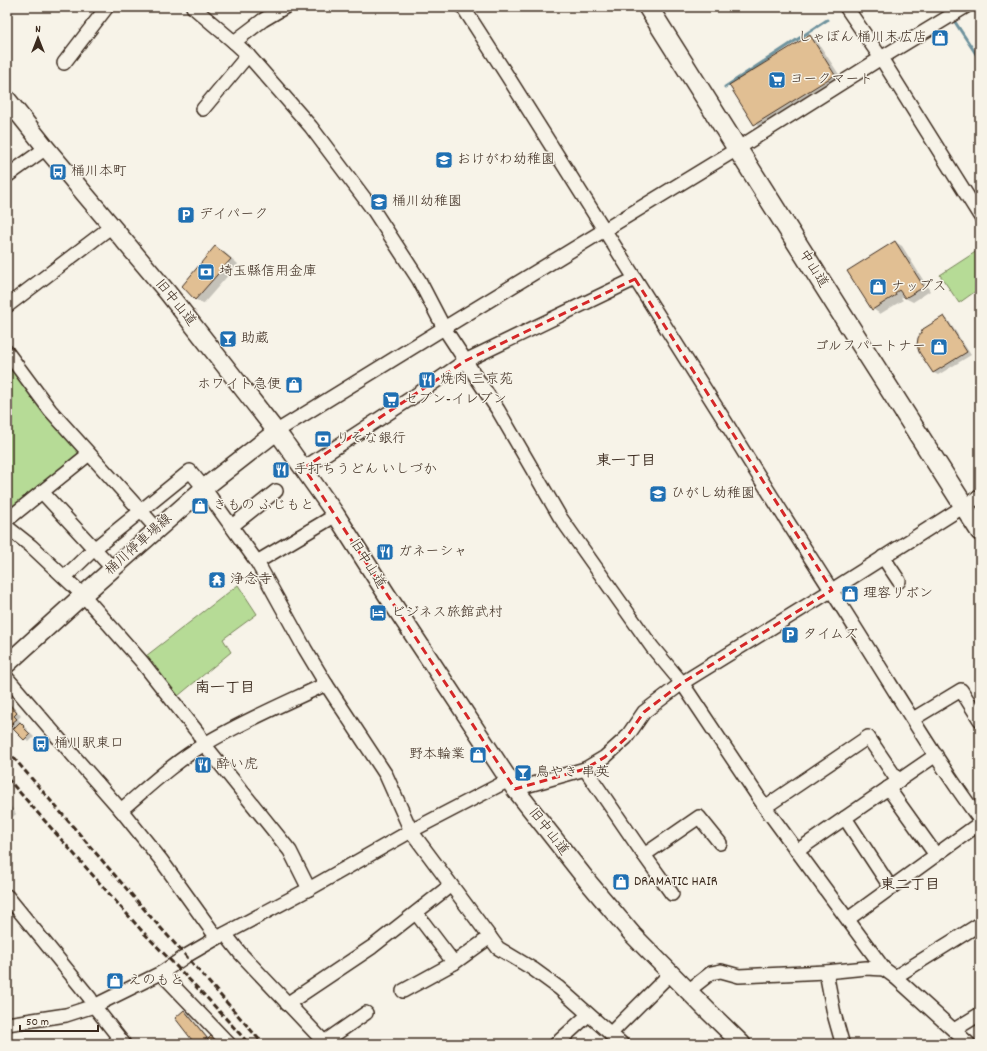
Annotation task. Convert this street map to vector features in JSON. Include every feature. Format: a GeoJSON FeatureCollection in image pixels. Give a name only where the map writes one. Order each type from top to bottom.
{"type":"FeatureCollection","features":[{"type":"Feature","properties":{"kind":"highway","name":"中山道"},"geometry":{"type":"LineString","coordinates":[[648,7],[743,145],[974,504],[980,531]]}},
{"type":"Feature","properties":{"kind":"highway","name":"中山道"},"geometry":{"type":"LineString","coordinates":[[662,7],[743,145]]}},
{"type":"Feature","properties":{"kind":"main road","name":"旧中山道"},"geometry":{"type":"LineString","coordinates":[[7,99],[46,148],[168,292],[277,431],[336,515],[386,595],[512,785],[589,883],[633,935],[742,1044]]}},
{"type":"Feature","properties":{"kind":"main road","name":"桶川停車場線"},"geometry":{"type":"LineString","coordinates":[[7,664],[156,529],[204,488],[277,431]]}},
{"type":"Feature","properties":{"kind":"street"},"geometry":{"type":"LineString","coordinates":[[64,63],[107,7]]}},
{"type":"Feature","properties":{"kind":"street"},"geometry":{"type":"LineString","coordinates":[[193,7],[248,55],[310,127],[374,211],[419,280],[444,328],[498,410],[560,517],[652,647],[682,683],[765,807],[884,969],[895,977],[969,1044]]}},
{"type":"Feature","properties":{"kind":"street"},"geometry":{"type":"LineString","coordinates":[[234,42],[263,20],[285,7]]}},
{"type":"Feature","properties":{"kind":"street"},"geometry":{"type":"LineString","coordinates":[[463,7],[956,788],[980,820]]}},
{"type":"Feature","properties":{"kind":"street"},"geometry":{"type":"LineString","coordinates":[[846,7],[881,58],[980,216]]}},
{"type":"Feature","properties":{"kind":"street"},"geometry":{"type":"LineString","coordinates":[[277,431],[961,10]]}},
{"type":"Feature","properties":{"kind":"street"},"geometry":{"type":"LineString","coordinates":[[203,108],[248,55]]}},
{"type":"Feature","properties":{"kind":"street"},"geometry":{"type":"LineString","coordinates":[[7,176],[46,148]]}},
{"type":"Feature","properties":{"kind":"street"},"geometry":{"type":"LineString","coordinates":[[7,306],[112,226]]}},
{"type":"Feature","properties":{"kind":"street"},"geometry":{"type":"LineString","coordinates":[[304,468],[465,361],[635,279]]}},
{"type":"Feature","properties":{"kind":"street"},"geometry":{"type":"LineString","coordinates":[[7,352],[50,410],[156,529]]}},
{"type":"Feature","properties":{"kind":"street"},"geometry":{"type":"LineString","coordinates":[[7,520],[89,454]]}},
{"type":"Feature","properties":{"kind":"street"},"geometry":{"type":"LineString","coordinates":[[65,577],[94,549],[190,471],[232,526],[257,562],[326,684],[386,775],[411,831],[452,884],[498,948],[533,969],[559,988],[622,1044]]}},
{"type":"Feature","properties":{"kind":"street"},"geometry":{"type":"LineString","coordinates":[[232,526],[276,491]]}},
{"type":"Feature","properties":{"kind":"street"},"geometry":{"type":"LineString","coordinates":[[42,492],[113,569]]}},
{"type":"Feature","properties":{"kind":"street"},"geometry":{"type":"LineString","coordinates":[[7,1024],[66,1015],[94,1006],[161,973],[186,956],[221,936],[309,889],[411,831],[512,785],[585,769],[605,757],[626,738],[644,712],[682,683],[883,557],[974,504]]}},
{"type":"Feature","properties":{"kind":"street"},"geometry":{"type":"LineString","coordinates":[[257,562],[336,515]]}},
{"type":"Feature","properties":{"kind":"street"},"geometry":{"type":"LineString","coordinates":[[7,527],[32,546],[83,594],[142,662],[198,732],[204,744],[290,851],[309,889]]}},
{"type":"Feature","properties":{"kind":"street"},"geometry":{"type":"LineString","coordinates":[[883,557],[899,581]]}},
{"type":"Feature","properties":{"kind":"street"},"geometry":{"type":"LineString","coordinates":[[7,678],[121,810],[221,936],[240,953],[325,1043],[366,1013]]}},
{"type":"Feature","properties":{"kind":"street"},"geometry":{"type":"LineString","coordinates":[[121,810],[173,766],[204,744],[326,684]]}},
{"type":"Feature","properties":{"kind":"street"},"geometry":{"type":"LineString","coordinates":[[913,719],[962,690],[980,720]]}},
{"type":"Feature","properties":{"kind":"street"},"geometry":{"type":"LineString","coordinates":[[765,807],[868,737],[893,785],[936,855]]}},
{"type":"Feature","properties":{"kind":"street"},"geometry":{"type":"LineString","coordinates":[[797,851],[936,756]]}},
{"type":"Feature","properties":{"kind":"street"},"geometry":{"type":"LineString","coordinates":[[585,769],[672,894]]}},
{"type":"Feature","properties":{"kind":"street"},"geometry":{"type":"LineString","coordinates":[[644,855],[699,817],[720,843]]}},
{"type":"Feature","properties":{"kind":"street"},"geometry":{"type":"LineString","coordinates":[[845,818],[891,888]]}},
{"type":"Feature","properties":{"kind":"street"},"geometry":{"type":"LineString","coordinates":[[848,920],[980,823]]}},
{"type":"Feature","properties":{"kind":"street"},"geometry":{"type":"LineString","coordinates":[[287,1004],[372,947],[452,884]]}},
{"type":"Feature","properties":{"kind":"street"},"geometry":{"type":"LineString","coordinates":[[7,896],[90,998],[94,1006],[124,1044]]}},
{"type":"Feature","properties":{"kind":"street"},"geometry":{"type":"LineString","coordinates":[[416,913],[454,963]]}},
{"type":"Feature","properties":{"kind":"street"},"geometry":{"type":"LineString","coordinates":[[895,977],[980,924]]}},
{"type":"Feature","properties":{"kind":"street"},"geometry":{"type":"LineString","coordinates":[[403,991],[454,963],[490,936]]}},
{"type":"Feature","properties":{"kind":"street"},"geometry":{"type":"LineString","coordinates":[[688,991],[711,973],[721,971],[739,976],[826,972],[866,968],[884,969]]}},
{"type":"Feature","properties":{"kind":"street"},"geometry":{"type":"LineString","coordinates":[[826,972],[834,1014],[842,1042]]}},
{"type":"Feature","properties":{"kind":"street"},"geometry":{"type":"LineString","coordinates":[[161,973],[229,1044]]}},
{"type":"Feature","properties":{"kind":"street"},"geometry":{"type":"LineString","coordinates":[[610,1034],[671,973]]}},
{"type":"Feature","properties":{"kind":"street"},"geometry":{"type":"LineString","coordinates":[[954,1030],[980,1014]]}},
{"type":"Feature","properties":{"kind":"street"},"geometry":{"type":"LineString","coordinates":[[556,1044],[588,1015]]}},
{"type":"Feature","properties":{"kind":"highlighted area"},"geometry":{"type":"Polygon","coordinates":[[[635,279],[832,590],[682,683],[644,712],[626,738],[605,757],[585,769],[515,789],[304,468],[465,361],[635,279]]]}},
{"type":"Feature","properties":{"kind":"green space"},"geometry":{"type":"Polygon","coordinates":[[[980,249],[980,288],[959,303],[940,275],[980,249]]]}},
{"type":"Feature","properties":{"kind":"green space"},"geometry":{"type":"Polygon","coordinates":[[[7,357],[81,451],[7,510],[7,357]]]}},
{"type":"Feature","properties":{"kind":"green space"},"geometry":{"type":"Polygon","coordinates":[[[238,585],[257,614],[223,639],[231,652],[178,696],[146,656],[238,585]]]}},
{"type":"Feature","properties":{"kind":"building"},"geometry":{"type":"Polygon","coordinates":[[[810,35],[835,75],[754,125],[729,85],[810,35]]]}},
{"type":"Feature","properties":{"kind":"building"},"geometry":{"type":"Polygon","coordinates":[[[895,241],[924,287],[905,298],[899,290],[895,293],[896,295],[872,310],[847,271],[895,241]]]}},
{"type":"Feature","properties":{"kind":"building","name":"埼玉縣信用金庫"},"geometry":{"type":"Polygon","coordinates":[[[215,246],[231,259],[195,300],[182,286],[215,246]]]}},
{"type":"Feature","properties":{"kind":"building"},"geometry":{"type":"Polygon","coordinates":[[[944,316],[967,352],[933,373],[919,352],[917,345],[918,338],[923,329],[944,316]]]}},
{"type":"Feature","properties":{"kind":"building"},"geometry":{"type":"Polygon","coordinates":[[[7,702],[17,713],[14,716],[17,719],[12,723],[13,725],[11,727],[7,722],[7,702]]]}},
{"type":"Feature","properties":{"kind":"building"},"geometry":{"type":"Polygon","coordinates":[[[20,722],[30,734],[24,740],[13,729],[20,722]]]}},
{"type":"Feature","properties":{"kind":"building"},"geometry":{"type":"Polygon","coordinates":[[[184,1010],[207,1038],[198,1044],[195,1044],[175,1018],[184,1010]]]}},
{"type":"Feature","properties":{"kind":"building"},"geometry":{"type":"Polygon","coordinates":[[[213,1034],[223,1044],[210,1044],[207,1040],[213,1034]]]}},
{"type":"Feature","properties":{"kind":"waterway"},"geometry":{"type":"LineString","coordinates":[[943,7],[949,13]]}},
{"type":"Feature","properties":{"kind":"waterway"},"geometry":{"type":"LineString","coordinates":[[953,19],[980,60]]}},
{"type":"Feature","properties":{"kind":"waterway"},"geometry":{"type":"LineString","coordinates":[[725,87],[827,20]]}},
{"type":"Feature","properties":{"kind":"railway"},"geometry":{"type":"LineString","coordinates":[[7,750],[263,1044]]}},
{"type":"Feature","properties":{"kind":"railway"},"geometry":{"type":"LineString","coordinates":[[7,778],[142,931],[249,1044]]}},
{"type":"Feature","properties":{"kind":"place","name":"しゃぼん 桶川末広店"},"geometry":{"type":"Point","coordinates":[940,38]}},
{"type":"Feature","properties":{"kind":"place","name":"ヨークマート"},"geometry":{"type":"Point","coordinates":[777,80]}},
{"type":"Feature","properties":{"kind":"place","name":"おけがわ幼稚園"},"geometry":{"type":"Point","coordinates":[444,160]}},
{"type":"Feature","properties":{"kind":"place","name":"桶川本町"},"geometry":{"type":"Point","coordinates":[58,172]}},
{"type":"Feature","properties":{"kind":"place","name":"桶川幼稚園"},"geometry":{"type":"Point","coordinates":[379,202]}},
{"type":"Feature","properties":{"kind":"place","name":"デイパーク"},"geometry":{"type":"Point","coordinates":[186,215]}},
{"type":"Feature","properties":{"kind":"place","name":"埼玉縣信用金庫"},"geometry":{"type":"Point","coordinates":[206,272]}},
{"type":"Feature","properties":{"kind":"place","name":"ナップス"},"geometry":{"type":"Point","coordinates":[878,287]}},
{"type":"Feature","properties":{"kind":"place","name":"助蔵"},"geometry":{"type":"Point","coordinates":[228,339]}},
{"type":"Feature","properties":{"kind":"place","name":"ゴルフパートナー"},"geometry":{"type":"Point","coordinates":[939,347]}},
{"type":"Feature","properties":{"kind":"place","name":"焼肉 三京苑"},"geometry":{"type":"Point","coordinates":[427,380]}},
{"type":"Feature","properties":{"kind":"place","name":"ホワイト急便"},"geometry":{"type":"Point","coordinates":[294,385]}},
{"type":"Feature","properties":{"kind":"place","name":"セブン-イレブン"},"geometry":{"type":"Point","coordinates":[391,400]}},
{"type":"Feature","properties":{"kind":"place","name":"りそな銀行"},"geometry":{"type":"Point","coordinates":[323,439]}},
{"type":"Feature","properties":{"kind":"place","name":"手打ちうどん いしづか"},"geometry":{"type":"Point","coordinates":[281,470]}},
{"type":"Feature","properties":{"kind":"place","name":"ひがし幼稚園"},"geometry":{"type":"Point","coordinates":[658,494]}},
{"type":"Feature","properties":{"kind":"place","name":"きもの ふじもと"},"geometry":{"type":"Point","coordinates":[200,506]}},
{"type":"Feature","properties":{"kind":"place","name":"ガネーシャ"},"geometry":{"type":"Point","coordinates":[385,552]}},
{"type":"Feature","properties":{"kind":"place","name":"浄念寺"},"geometry":{"type":"Point","coordinates":[217,580]}},
{"type":"Feature","properties":{"kind":"place","name":"理容リボン"},"geometry":{"type":"Point","coordinates":[850,594]}},
{"type":"Feature","properties":{"kind":"place","name":"ビジネス旅館武村"},"geometry":{"type":"Point","coordinates":[378,613]}},
{"type":"Feature","properties":{"kind":"place","name":"タイムズ"},"geometry":{"type":"Point","coordinates":[790,635]}},
{"type":"Feature","properties":{"kind":"place","name":"桶川駅東口"},"geometry":{"type":"Point","coordinates":[41,744]}},
{"type":"Feature","properties":{"kind":"place","name":"野本輪業"},"geometry":{"type":"Point","coordinates":[478,755]}},
{"type":"Feature","properties":{"kind":"place","name":"酔い虎"},"geometry":{"type":"Point","coordinates":[203,765]}},
{"type":"Feature","properties":{"kind":"place","name":"鳥やき 串英"},"geometry":{"type":"Point","coordinates":[523,773]}},
{"type":"Feature","properties":{"kind":"place","name":"DRAMATIC HAIR"},"geometry":{"type":"Point","coordinates":[621,882]}},
{"type":"Feature","properties":{"kind":"place","name":"えのもと"},"geometry":{"type":"Point","coordinates":[115,981]}},
{"type":"Feature","properties":{"kind":"district","name":"東一丁目"},"geometry":{"type":"Point","coordinates":[626,462]}},
{"type":"Feature","properties":{"kind":"district","name":"南一丁目"},"geometry":{"type":"Point","coordinates":[225,689]}},
{"type":"Feature","properties":{"kind":"district","name":"東二丁目"},"geometry":{"type":"Point","coordinates":[910,886]}}]}
